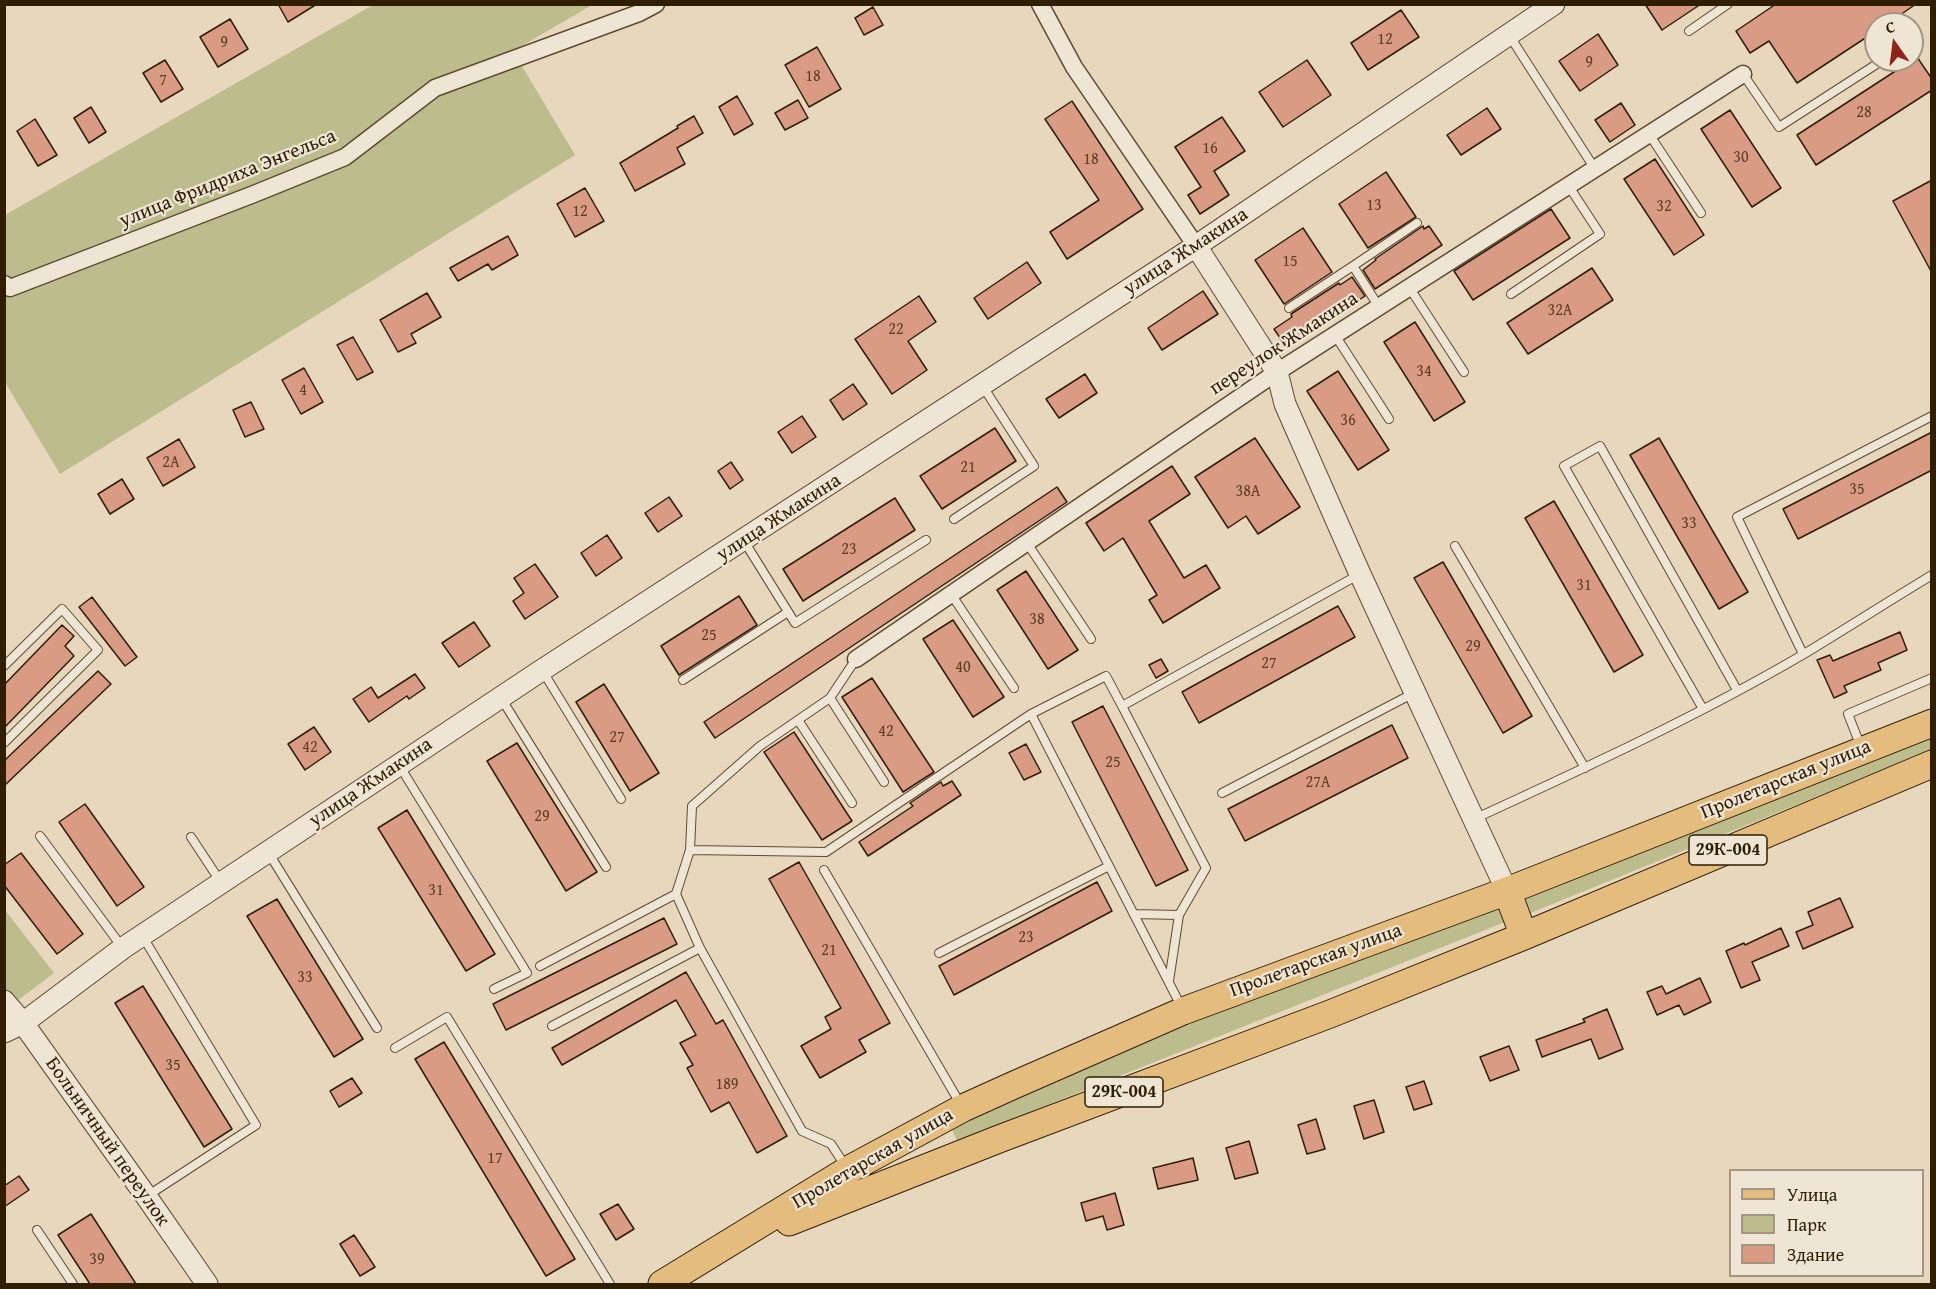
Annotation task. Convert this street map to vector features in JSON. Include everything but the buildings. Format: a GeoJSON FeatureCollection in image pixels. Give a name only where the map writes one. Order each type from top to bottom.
{"type":"FeatureCollection","features":[{"type":"Feature","properties":{"kind":"main road","name":"Пролетарская улица"},"geometry":{"type":"LineString","coordinates":[[662,1284],[848,1170],[963,1108],[1183,1011],[1507,891],[1932,723]]}},
{"type":"Feature","properties":{"kind":"main road","name":"Пролетарская улица"},"geometry":{"type":"LineString","coordinates":[[724,1248],[946,1160],[1330,1014],[1524,936],[1932,764]]}},
{"type":"Feature","properties":{"kind":"main road"},"geometry":{"type":"LineString","coordinates":[[1507,891],[1524,936]]}},
{"type":"Feature","properties":{"kind":"main road"},"geometry":{"type":"LineString","coordinates":[[932,1124],[946,1160]]}},
{"type":"Feature","properties":{"kind":"street","name":"улица Фридриха Энгельса"},"geometry":{"type":"LineString","coordinates":[[4,284],[10,288],[345,157],[435,88],[639,13],[656,4]]}},
{"type":"Feature","properties":{"kind":"street"},"geometry":{"type":"LineString","coordinates":[[1040,4],[1074,67],[1196,246],[1277,372],[1285,404],[1360,574],[1507,891]]}},
{"type":"Feature","properties":{"kind":"street","name":"улица Жмакина"},"geometry":{"type":"LineString","coordinates":[[14,1028],[123,948],[221,882],[542,670],[1196,246],[1509,35],[1546,7]]}},
{"type":"Feature","properties":{"kind":"street","name":"переулок Жмакина"},"geometry":{"type":"LineString","coordinates":[[856,659],[1277,372],[1743,74]]}},
{"type":"Feature","properties":{"kind":"street","name":"Больничный переулок"},"geometry":{"type":"LineString","coordinates":[[4,1001],[14,1028],[146,1196],[207,1284]]}},
{"type":"Feature","properties":{"kind":"lane"},"geometry":{"type":"LineString","coordinates":[[1689,31],[1728,4]]}},
{"type":"Feature","properties":{"kind":"lane"},"geometry":{"type":"LineString","coordinates":[[1509,35],[1595,168]]}},
{"type":"Feature","properties":{"kind":"lane"},"geometry":{"type":"LineString","coordinates":[[1743,74],[1779,127],[1864,72]]}},
{"type":"Feature","properties":{"kind":"lane"},"geometry":{"type":"LineString","coordinates":[[1649,134],[1701,213]]}},
{"type":"Feature","properties":{"kind":"lane"},"geometry":{"type":"LineString","coordinates":[[1511,294],[1600,234],[1568,185]]}},
{"type":"Feature","properties":{"kind":"lane"},"geometry":{"type":"LineString","coordinates":[[1289,308],[1417,223]]}},
{"type":"Feature","properties":{"kind":"lane"},"geometry":{"type":"LineString","coordinates":[[1353,266],[1379,306]]}},
{"type":"Feature","properties":{"kind":"lane"},"geometry":{"type":"LineString","coordinates":[[1409,288],[1464,372]]}},
{"type":"Feature","properties":{"kind":"lane"},"geometry":{"type":"LineString","coordinates":[[1335,335],[1389,419]]}},
{"type":"Feature","properties":{"kind":"lane"},"geometry":{"type":"LineString","coordinates":[[954,519],[1034,466],[981,385]]}},
{"type":"Feature","properties":{"kind":"lane"},"geometry":{"type":"LineString","coordinates":[[1803,654],[1737,517],[1932,416]]}},
{"type":"Feature","properties":{"kind":"lane"},"geometry":{"type":"LineString","coordinates":[[1703,709],[1564,466],[1600,446],[1737,690]]}},
{"type":"Feature","properties":{"kind":"lane"},"geometry":{"type":"LineString","coordinates":[[744,541],[795,623],[926,540]]}},
{"type":"Feature","properties":{"kind":"lane"},"geometry":{"type":"LineString","coordinates":[[1027,543],[1091,639]]}},
{"type":"Feature","properties":{"kind":"lane"},"geometry":{"type":"LineString","coordinates":[[1455,546],[1585,768]]}},
{"type":"Feature","properties":{"kind":"lane"},"geometry":{"type":"LineString","coordinates":[[1122,706],[1360,574]]}},
{"type":"Feature","properties":{"kind":"lane"},"geometry":{"type":"LineString","coordinates":[[1473,819],[1585,768],[1703,709],[1803,654],[1932,575]]}},
{"type":"Feature","properties":{"kind":"lane"},"geometry":{"type":"LineString","coordinates":[[951,594],[1014,688]]}},
{"type":"Feature","properties":{"kind":"lane"},"geometry":{"type":"LineString","coordinates":[[4,666],[62,609],[98,650],[4,743]]}},
{"type":"Feature","properties":{"kind":"lane"},"geometry":{"type":"LineString","coordinates":[[683,680],[788,612]]}},
{"type":"Feature","properties":{"kind":"lane"},"geometry":{"type":"LineString","coordinates":[[848,1170],[831,1144],[802,1131],[700,948],[676,894],[690,850],[692,806],[760,746],[830,698],[856,659]]}},
{"type":"Feature","properties":{"kind":"lane"},"geometry":{"type":"LineString","coordinates":[[542,670],[621,800]]}},
{"type":"Feature","properties":{"kind":"lane"},"geometry":{"type":"LineString","coordinates":[[690,850],[826,852],[1031,714],[1106,676],[1206,868],[1179,915],[1169,981]]}},
{"type":"Feature","properties":{"kind":"lane"},"geometry":{"type":"LineString","coordinates":[[1862,750],[1848,714],[1932,678]]}},
{"type":"Feature","properties":{"kind":"lane"},"geometry":{"type":"LineString","coordinates":[[1222,793],[1414,693]]}},
{"type":"Feature","properties":{"kind":"lane"},"geometry":{"type":"LineString","coordinates":[[501,697],[606,867]]}},
{"type":"Feature","properties":{"kind":"lane"},"geometry":{"type":"LineString","coordinates":[[830,698],[884,782]]}},
{"type":"Feature","properties":{"kind":"lane"},"geometry":{"type":"LineString","coordinates":[[1031,714],[1183,1011]]}},
{"type":"Feature","properties":{"kind":"lane"},"geometry":{"type":"LineString","coordinates":[[798,720],[852,803]]}},
{"type":"Feature","properties":{"kind":"lane"},"geometry":{"type":"LineString","coordinates":[[399,765],[527,973],[494,989]]}},
{"type":"Feature","properties":{"kind":"lane"},"geometry":{"type":"LineString","coordinates":[[40,836],[123,948]]}},
{"type":"Feature","properties":{"kind":"lane"},"geometry":{"type":"LineString","coordinates":[[191,837],[221,882]]}},
{"type":"Feature","properties":{"kind":"lane"},"geometry":{"type":"LineString","coordinates":[[268,852],[377,1029]]}},
{"type":"Feature","properties":{"kind":"lane"},"geometry":{"type":"LineString","coordinates":[[939,953],[1109,866]]}},
{"type":"Feature","properties":{"kind":"lane"},"geometry":{"type":"LineString","coordinates":[[824,870],[963,1108]]}},
{"type":"Feature","properties":{"kind":"lane"},"geometry":{"type":"LineString","coordinates":[[540,966],[676,894]]}},
{"type":"Feature","properties":{"kind":"lane"},"geometry":{"type":"LineString","coordinates":[[1134,914],[1179,915]]}},
{"type":"Feature","properties":{"kind":"lane"},"geometry":{"type":"LineString","coordinates":[[142,935],[256,1125],[146,1196]]}},
{"type":"Feature","properties":{"kind":"lane"},"geometry":{"type":"LineString","coordinates":[[552,1026],[700,948]]}},
{"type":"Feature","properties":{"kind":"lane"},"geometry":{"type":"LineString","coordinates":[[395,1048],[447,1017],[610,1284]]}},
{"type":"Feature","properties":{"kind":"lane"},"geometry":{"type":"LineString","coordinates":[[37,1230],[73,1284]]}},
{"type":"Feature","properties":{"kind":"green space"},"geometry":{"type":"Polygon","coordinates":[[[373,5],[592,5],[513,51],[575,155],[60,474],[5,382],[5,215],[373,5]]]}},
{"type":"Feature","properties":{"kind":"green space"},"geometry":{"type":"Polygon","coordinates":[[[1931,736],[1931,750],[1528,914],[1520,897],[1931,736]]]}},
{"type":"Feature","properties":{"kind":"green space"},"geometry":{"type":"Polygon","coordinates":[[[1498,905],[1505,922],[957,1141],[951,1127],[1189,1024],[1498,905]]]}},
{"type":"Feature","properties":{"kind":"green space"},"geometry":{"type":"Polygon","coordinates":[[[4,909],[54,973],[13,1004],[5,992],[4,909]]]}}]}
